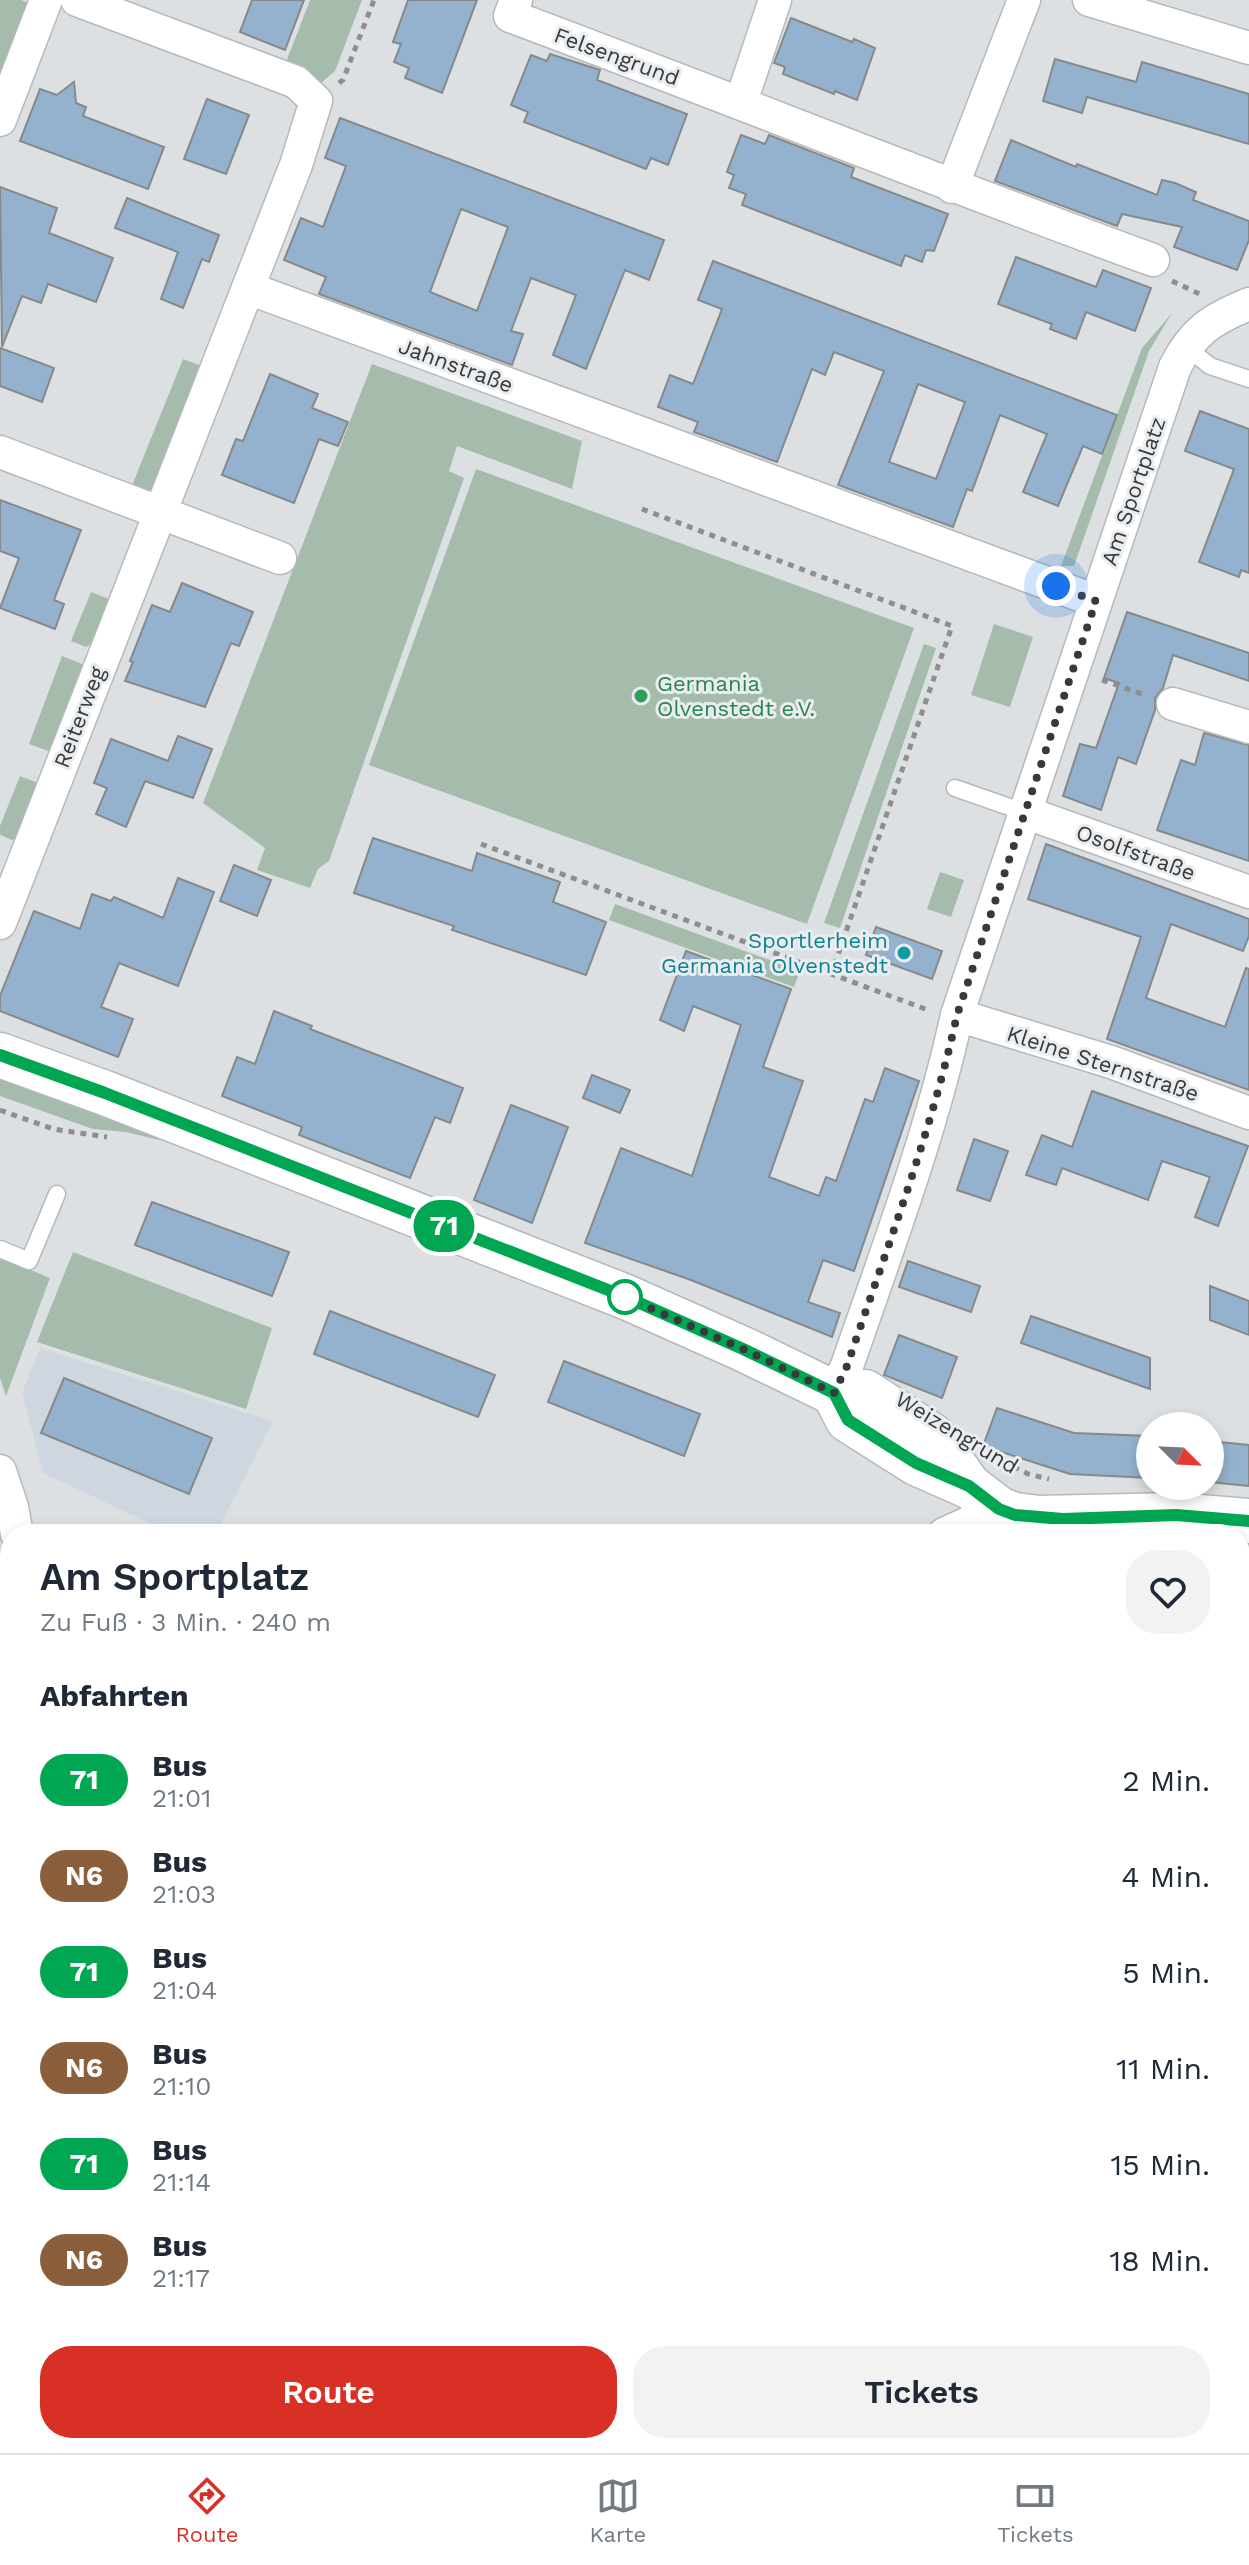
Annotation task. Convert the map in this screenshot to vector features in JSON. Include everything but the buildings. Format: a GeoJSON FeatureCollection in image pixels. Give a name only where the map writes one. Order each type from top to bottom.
{"type":"FeatureCollection","features":[{"type":"Feature","properties":{"kind":"main road","name":"Weizengrund"},"geometry":{"type":"LineString","coordinates":[[0,1055],[105,1093],[626,1297],[834,1393],[865,1392],[934,1437],[1015,1515],[1039,1518],[1176,1515],[1249,1521]]}},
{"type":"Feature","properties":{"kind":"street"},"geometry":{"type":"LineString","coordinates":[[0,120],[46,0]]}},
{"type":"Feature","properties":{"kind":"street"},"geometry":{"type":"LineString","coordinates":[[77,0],[296,82],[316,101],[296,165],[248,288]]}},
{"type":"Feature","properties":{"kind":"street","name":"Felsengrund"},"geometry":{"type":"LineString","coordinates":[[516,0],[510,16],[741,102],[952,187],[1153,260]]}},
{"type":"Feature","properties":{"kind":"street"},"geometry":{"type":"LineString","coordinates":[[741,102],[775,0]]}},
{"type":"Feature","properties":{"kind":"street"},"geometry":{"type":"LineString","coordinates":[[952,187],[1024,0]]}},
{"type":"Feature","properties":{"kind":"street"},"geometry":{"type":"LineString","coordinates":[[1089,0],[1249,48]]}},
{"type":"Feature","properties":{"kind":"street","name":"Reiterweg"},"geometry":{"type":"LineString","coordinates":[[0,923],[248,288]]}},
{"type":"Feature","properties":{"kind":"street","name":"Jahnstraße"},"geometry":{"type":"LineString","coordinates":[[248,288],[1096,601]]}},
{"type":"Feature","properties":{"kind":"street","name":"Am Sportplatz"},"geometry":{"type":"LineString","coordinates":[[834,1393],[847,1366],[929,1123],[957,1015],[1175,367],[1185,346],[1201,329],[1222,315],[1249,304]]}},
{"type":"Feature","properties":{"kind":"street"},"geometry":{"type":"LineString","coordinates":[[0,452],[280,558]]}},
{"type":"Feature","properties":{"kind":"street"},"geometry":{"type":"LineString","coordinates":[[1173,704],[1249,727]]}},
{"type":"Feature","properties":{"kind":"street","name":"Osolfstraße"},"geometry":{"type":"LineString","coordinates":[[1024,812],[1249,892]]}},
{"type":"Feature","properties":{"kind":"street","name":"Kleine Sternstraße"},"geometry":{"type":"LineString","coordinates":[[957,1015],[1111,1062],[1249,1113]]}},
{"type":"Feature","properties":{"kind":"street"},"geometry":{"type":"LineString","coordinates":[[0,1471],[15,1524]]}},
{"type":"Feature","properties":{"kind":"street"},"geometry":{"type":"LineString","coordinates":[[952,1524],[986,1484]]}},
{"type":"Feature","properties":{"kind":"lane"},"geometry":{"type":"LineString","coordinates":[[1185,346],[1210,366],[1249,379]]}},
{"type":"Feature","properties":{"kind":"lane"},"geometry":{"type":"LineString","coordinates":[[955,788],[1024,812]]}},
{"type":"Feature","properties":{"kind":"lane"},"geometry":{"type":"LineString","coordinates":[[0,1249],[29,1261],[57,1194]]}},
{"type":"Feature","properties":{"kind":"path"},"geometry":{"type":"LineString","coordinates":[[316,101],[343,80],[374,0]]}},
{"type":"Feature","properties":{"kind":"path"},"geometry":{"type":"LineString","coordinates":[[642,509],[952,626],[831,975]]}},
{"type":"Feature","properties":{"kind":"path"},"geometry":{"type":"LineString","coordinates":[[1103,681],[1173,704]]}},
{"type":"Feature","properties":{"kind":"path"},"geometry":{"type":"LineString","coordinates":[[481,844],[921,1009],[957,1015]]}},
{"type":"Feature","properties":{"kind":"path"},"geometry":{"type":"LineString","coordinates":[[0,1110],[53,1129]]}},
{"type":"Feature","properties":{"kind":"path","name":"Weizengrund"},"geometry":{"type":"LineString","coordinates":[[986,1484],[1028,1474],[1054,1480]]}},
{"type":"Feature","properties":{"kind":"shaded area"},"geometry":{"type":"Polygon","coordinates":[[[40,1348],[273,1421],[221,1524],[152,1524],[43,1473],[22,1393],[40,1348]]]}},
{"type":"Feature","properties":{"kind":"green space"},"geometry":{"type":"Polygon","coordinates":[[[0,0],[29,3],[0,77],[0,0]]]}},
{"type":"Feature","properties":{"kind":"green space"},"geometry":{"type":"Polygon","coordinates":[[[310,0],[362,0],[335,71],[314,89],[283,70],[310,0]]]}},
{"type":"Feature","properties":{"kind":"green space"},"geometry":{"type":"Polygon","coordinates":[[[1172,313],[1149,351],[1074,566],[1061,566],[1142,348],[1172,313]]]}},
{"type":"Feature","properties":{"kind":"green space"},"geometry":{"type":"Polygon","coordinates":[[[183,359],[204,367],[158,487],[140,493],[131,488],[183,359]]]}},
{"type":"Feature","properties":{"kind":"green space"},"geometry":{"type":"Polygon","coordinates":[[[372,364],[582,441],[572,489],[457,446],[449,471],[464,478],[329,861],[318,869],[310,888],[257,870],[265,848],[203,803],[372,364]]]}},
{"type":"Feature","properties":{"kind":"green space","name":"Germania Olvenstedt e.V."},"geometry":{"type":"Polygon","coordinates":[[[476,469],[914,628],[807,924],[369,765],[476,469]]]}},
{"type":"Feature","properties":{"kind":"green space"},"geometry":{"type":"Polygon","coordinates":[[[91,592],[114,601],[98,640],[86,647],[71,641],[91,592]]]}},
{"type":"Feature","properties":{"kind":"green space"},"geometry":{"type":"Polygon","coordinates":[[[994,624],[1033,637],[1010,707],[971,695],[994,624]]]}},
{"type":"Feature","properties":{"kind":"green space"},"geometry":{"type":"Polygon","coordinates":[[[924,644],[936,648],[840,928],[824,923],[924,644]]]}},
{"type":"Feature","properties":{"kind":"green space"},"geometry":{"type":"Polygon","coordinates":[[[62,656],[82,664],[85,673],[54,753],[29,744],[62,656]]]}},
{"type":"Feature","properties":{"kind":"green space"},"geometry":{"type":"Polygon","coordinates":[[[20,776],[43,785],[21,838],[12,840],[0,835],[0,826],[20,776]]]}},
{"type":"Feature","properties":{"kind":"green space"},"geometry":{"type":"Polygon","coordinates":[[[940,872],[964,880],[951,917],[927,909],[940,872]]]}},
{"type":"Feature","properties":{"kind":"green space"},"geometry":{"type":"Polygon","coordinates":[[[615,904],[800,971],[794,987],[609,920],[615,904]]]}},
{"type":"Feature","properties":{"kind":"green space"},"geometry":{"type":"Polygon","coordinates":[[[0,1079],[161,1131],[159,1140],[126,1132],[93,1129],[0,1096],[0,1079]]]}},
{"type":"Feature","properties":{"kind":"green space"},"geometry":{"type":"Polygon","coordinates":[[[73,1252],[272,1328],[246,1409],[37,1342],[73,1252]]]}},
{"type":"Feature","properties":{"kind":"green space"},"geometry":{"type":"Polygon","coordinates":[[[0,1257],[50,1278],[6,1396],[0,1378],[0,1257]]]}},
{"type":"Feature","properties":{"kind":"bus line","name":"71"},"geometry":{"type":"LineString","coordinates":[[0,1055],[105,1093],[626,1297],[743,1349],[834,1393],[848,1420],[916,1463],[969,1486],[999,1509],[1015,1515],[1063,1519],[1176,1515],[1249,1521]]}},
{"type":"Feature","properties":{"kind":"place","name":"Germania Olvenstedt e.V."},"geometry":{"type":"Point","coordinates":[641,696]}},
{"type":"Feature","properties":{"kind":"place","name":"Sportlerheim Germania Olvenstedt"},"geometry":{"type":"Point","coordinates":[904,953]}},
{"type":"Feature","properties":{"kind":"route"},"geometry":{"type":"LineString","coordinates":[[625,1297],[834,1393],[847,1366],[929,1123],[957,1015],[1096,601],[1056,586]]}}]}
